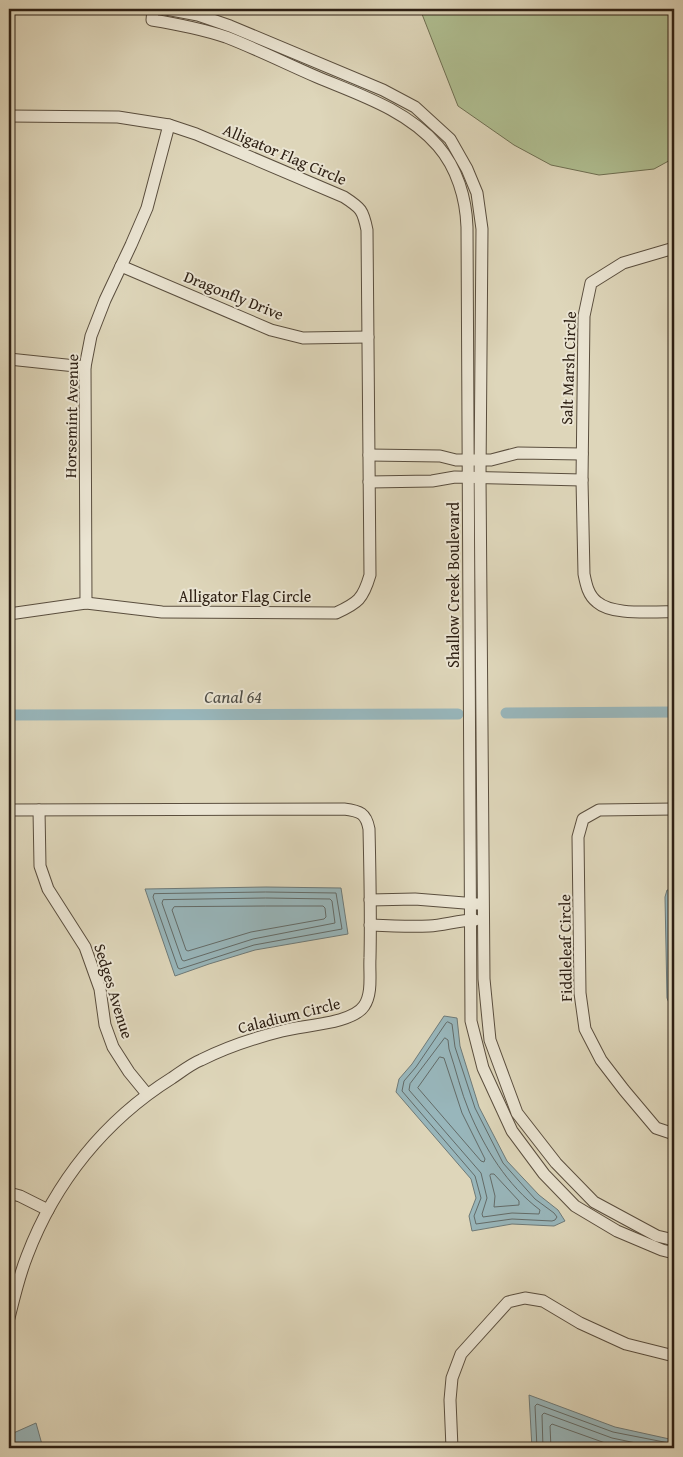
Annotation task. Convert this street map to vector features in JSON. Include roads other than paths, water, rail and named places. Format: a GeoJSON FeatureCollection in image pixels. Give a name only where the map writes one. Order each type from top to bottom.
{"type":"FeatureCollection","features":[{"type":"Feature","properties":{"kind":"street","name":"Shallow Creek Boulevard"},"geometry":{"type":"LineString","coordinates":[[166,9],[198,15],[230,26],[383,90],[414,107],[450,139],[467,169],[477,193],[482,229],[475,460],[470,904],[471,1021],[483,1068],[512,1131],[544,1174],[575,1206],[617,1232],[674,1254]]}},
{"type":"Feature","properties":{"kind":"street"},"geometry":{"type":"LineString","coordinates":[[171,23],[172,9]]}},
{"type":"Feature","properties":{"kind":"street","name":"Shallow Creek Boulevard"},"geometry":{"type":"LineString","coordinates":[[153,14],[171,23],[226,38],[380,104],[408,119],[439,147],[455,174],[463,193],[467,214],[475,460]]}},
{"type":"Feature","properties":{"kind":"street","name":"Alligator Flag Circle"},"geometry":{"type":"LineString","coordinates":[[9,116],[118,116],[169,125],[196,134],[344,197],[356,204],[364,213],[367,230],[370,575],[366,590],[356,603],[336,613],[162,612],[86,602],[9,614]]}},
{"type":"Feature","properties":{"kind":"street","name":"Horsemint Avenue"},"geometry":{"type":"LineString","coordinates":[[86,602],[85,367],[91,336],[105,300],[147,208],[169,125]]}},
{"type":"Feature","properties":{"kind":"street","name":"Salt Marsh Circle"},"geometry":{"type":"LineString","coordinates":[[674,248],[623,263],[591,283],[584,316],[582,454],[584,574],[587,588],[597,602],[613,611],[674,612]]}},
{"type":"Feature","properties":{"kind":"street","name":"Dragonfly Drive"},"geometry":{"type":"LineString","coordinates":[[122,266],[271,330],[303,338],[368,337]]}},
{"type":"Feature","properties":{"kind":"street"},"geometry":{"type":"LineString","coordinates":[[9,359],[85,367]]}},
{"type":"Feature","properties":{"kind":"street"},"geometry":{"type":"LineString","coordinates":[[369,455],[440,456],[456,460],[491,460],[518,454],[582,454]]}},
{"type":"Feature","properties":{"kind":"street"},"geometry":{"type":"LineString","coordinates":[[369,482],[432,481],[455,477],[582,480]]}},
{"type":"Feature","properties":{"kind":"street","name":"Shallow Creek Boulevard"},"geometry":{"type":"LineString","coordinates":[[475,477],[484,978],[490,1040],[517,1113],[556,1163],[594,1202],[656,1236],[674,1240]]}},
{"type":"Feature","properties":{"kind":"street","name":"Caladium Circle"},"geometry":{"type":"LineString","coordinates":[[9,810],[344,809],[358,811],[367,819],[369,829],[370,900],[370,990],[364,1006],[350,1017],[284,1030],[243,1042],[199,1060],[146,1094],[127,1110],[88,1149],[48,1210],[27,1256],[9,1318]]}},
{"type":"Feature","properties":{"kind":"street","name":"Fiddleleaf Circle"},"geometry":{"type":"LineString","coordinates":[[674,809],[599,810],[583,819],[578,837],[580,993],[585,1029],[601,1060],[656,1128],[674,1134]]}},
{"type":"Feature","properties":{"kind":"street","name":"Sedges Avenue"},"geometry":{"type":"LineString","coordinates":[[39,810],[40,866],[48,889],[85,947],[100,989],[105,1025],[113,1047],[146,1094]]}},
{"type":"Feature","properties":{"kind":"street"},"geometry":{"type":"LineString","coordinates":[[370,900],[415,899],[484,904]]}},
{"type":"Feature","properties":{"kind":"street"},"geometry":{"type":"LineString","coordinates":[[370,925],[426,926],[484,920]]}},
{"type":"Feature","properties":{"kind":"street"},"geometry":{"type":"LineString","coordinates":[[9,1193],[20,1196],[48,1210]]}},
{"type":"Feature","properties":{"kind":"street"},"geometry":{"type":"LineString","coordinates":[[452,1448],[450,1400],[452,1378],[461,1354],[508,1302],[525,1298],[542,1301],[580,1323],[626,1344],[674,1356]]}},
{"type":"Feature","properties":{"kind":"water"},"geometry":{"type":"Polygon","coordinates":[[[341,888],[348,934],[255,950],[175,976],[145,889],[341,888]]]}},
{"type":"Feature","properties":{"kind":"water"},"geometry":{"type":"Polygon","coordinates":[[[667,890],[674,890],[674,1015],[667,998],[665,897],[667,890]]]}},
{"type":"Feature","properties":{"kind":"water"},"geometry":{"type":"Polygon","coordinates":[[[444,1016],[457,1018],[460,1046],[479,1107],[507,1161],[539,1195],[558,1210],[565,1221],[554,1226],[512,1224],[472,1231],[469,1216],[476,1198],[471,1179],[396,1092],[399,1079],[412,1064],[444,1016]]]}},
{"type":"Feature","properties":{"kind":"water"},"geometry":{"type":"Polygon","coordinates":[[[529,1395],[615,1427],[674,1440],[674,1448],[532,1448],[529,1395]]]}},
{"type":"Feature","properties":{"kind":"water"},"geometry":{"type":"Polygon","coordinates":[[[36,1423],[43,1448],[9,1448],[9,1435],[36,1423]]]}},
{"type":"Feature","properties":{"kind":"waterway","name":"Canal 64"},"geometry":{"type":"LineString","coordinates":[[506,713],[674,712]]}},
{"type":"Feature","properties":{"kind":"waterway","name":"Canal 64"},"geometry":{"type":"LineString","coordinates":[[9,715],[458,714]]}}]}
